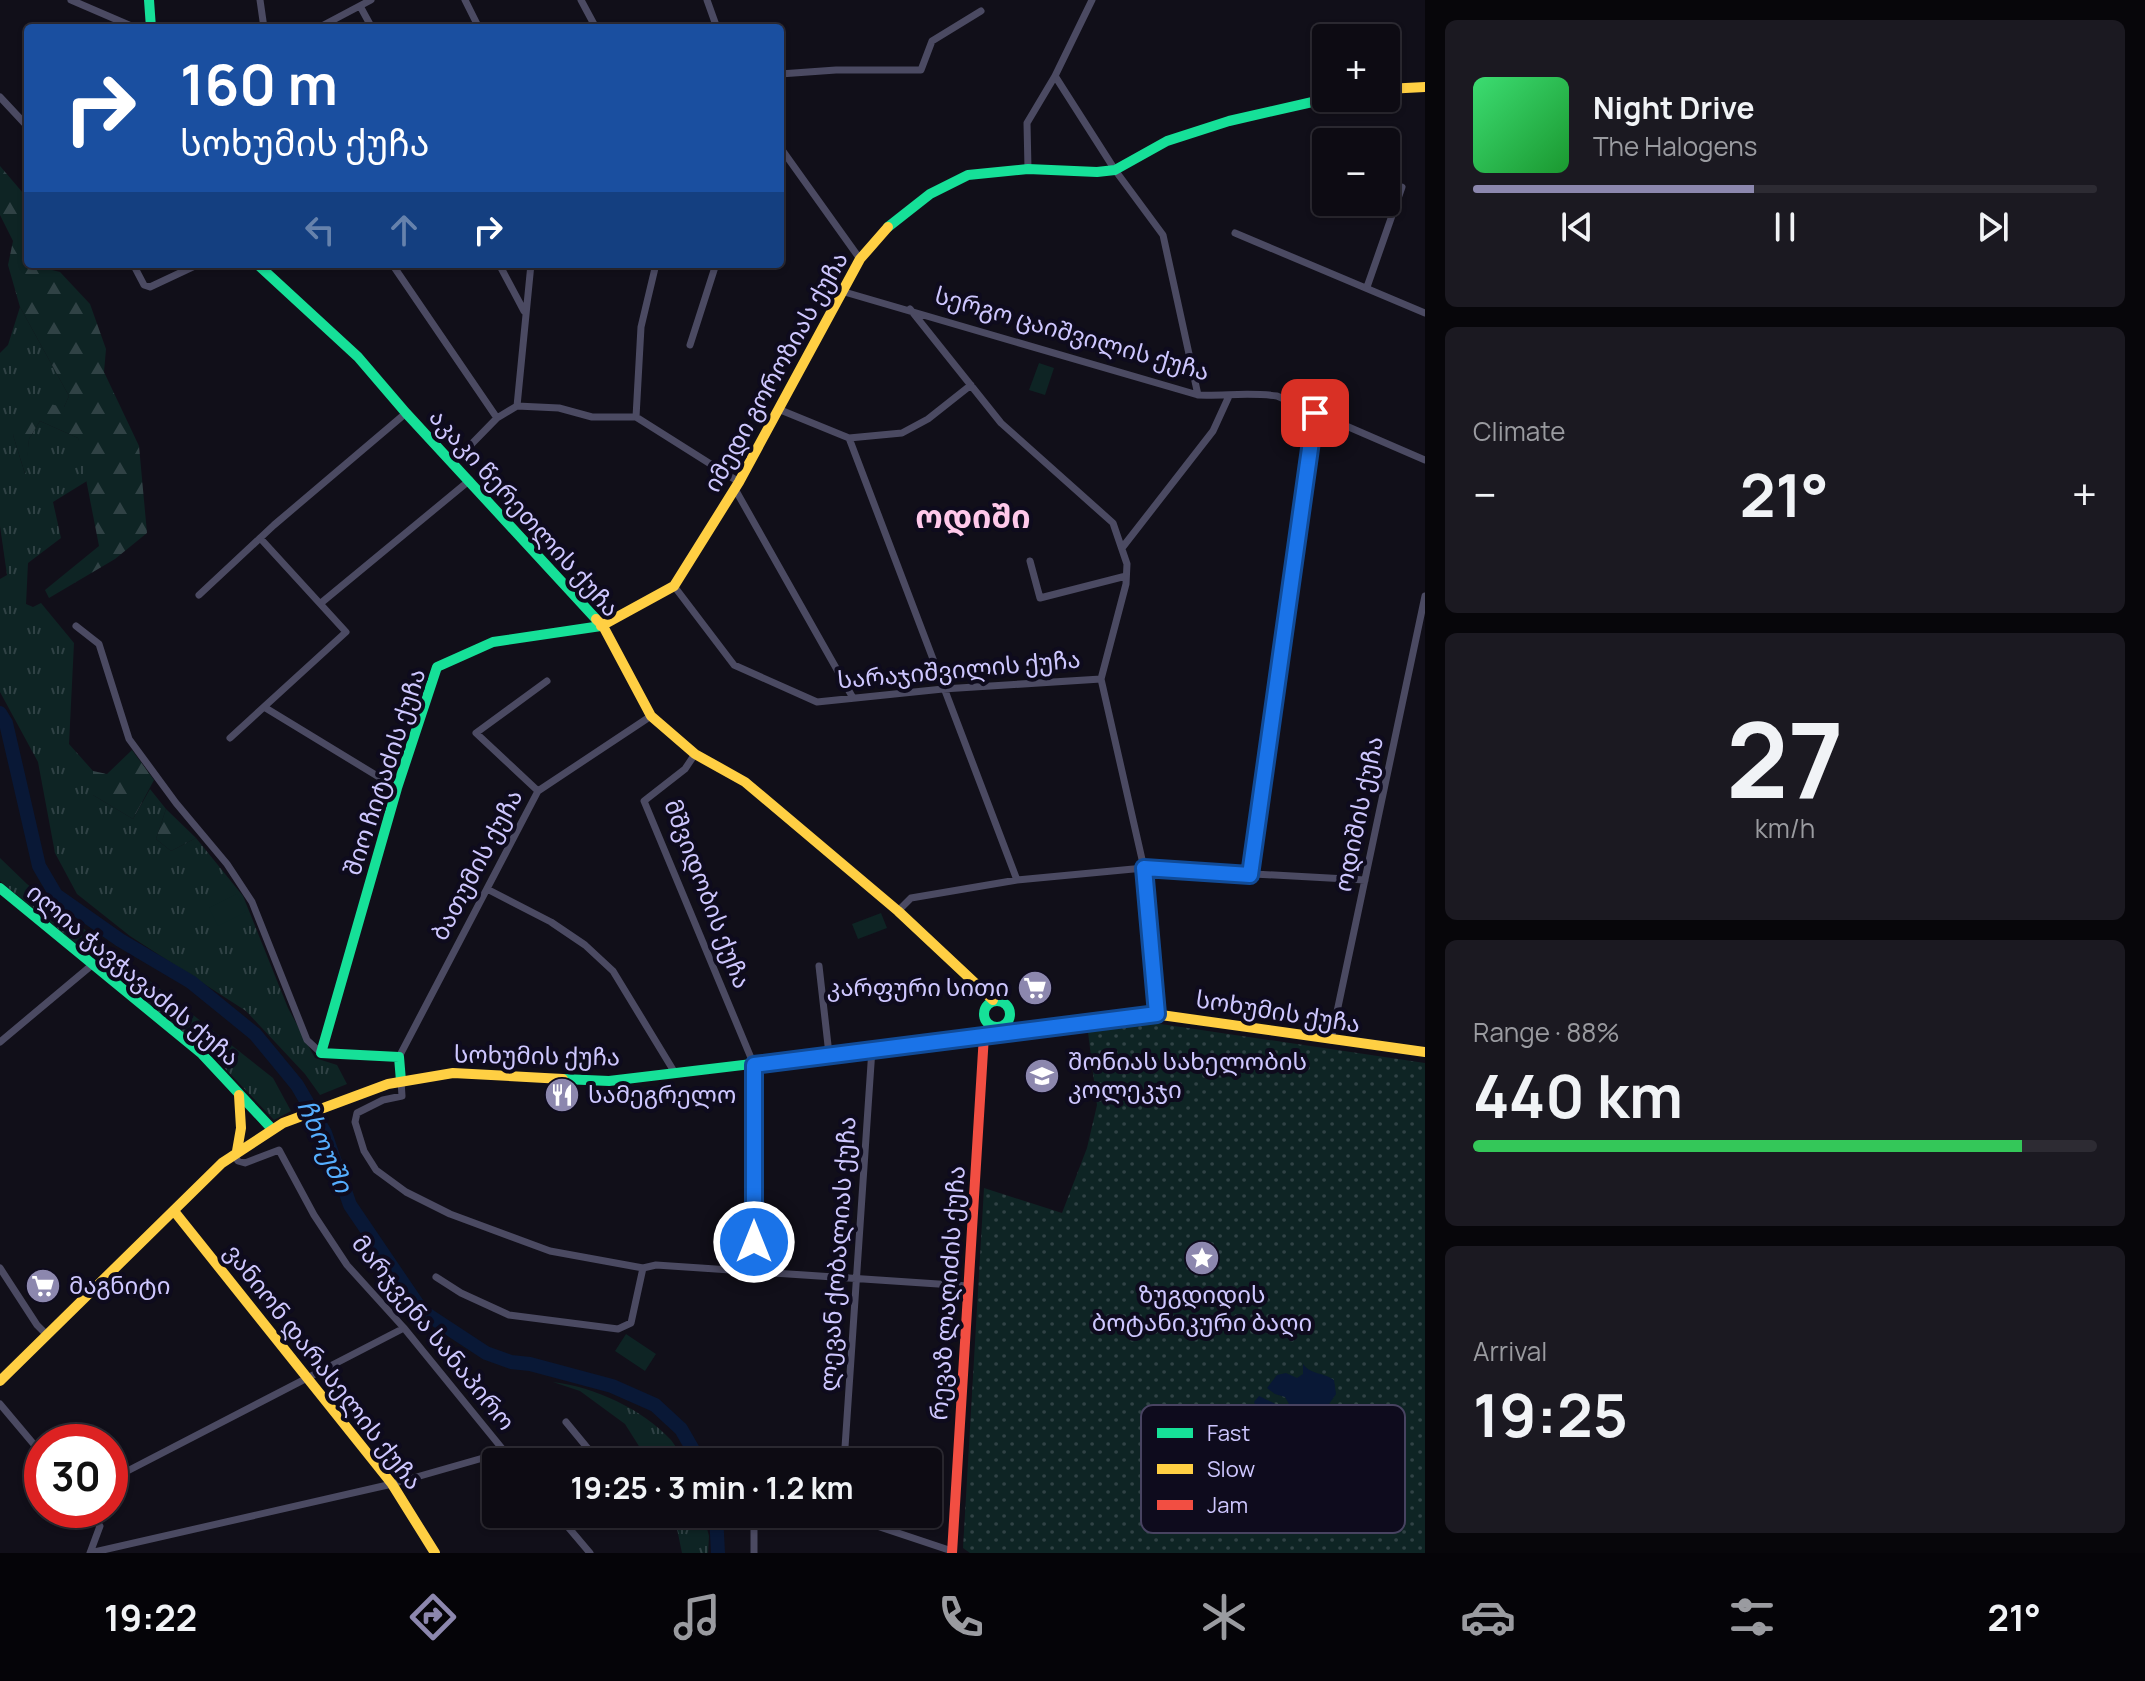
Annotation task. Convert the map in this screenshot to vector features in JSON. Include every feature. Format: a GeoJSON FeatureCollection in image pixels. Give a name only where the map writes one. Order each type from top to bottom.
{"type":"FeatureCollection","features":[{"type":"Feature","properties":{"kind":"main road"},"geometry":{"type":"LineString","coordinates":[[149,0],[151,24]]}},
{"type":"Feature","properties":{"kind":"main road"},"geometry":{"type":"LineString","coordinates":[[1400,88],[1425,87]]}},
{"type":"Feature","properties":{"kind":"main road","name":"იმედი გოროზიას ქუჩა"},"geometry":{"type":"LineString","coordinates":[[603,626],[674,586],[737,485],[860,259],[893,221],[930,194],[968,175],[1028,169],[1115,170],[1167,141],[1216,125],[1312,102]]}},
{"type":"Feature","properties":{"kind":"main road","name":"აკაკი წერეთლის ქუჩა"},"geometry":{"type":"LineString","coordinates":[[261,268],[358,357],[603,626],[651,716],[695,754],[745,782],[898,911],[993,1000]]}},
{"type":"Feature","properties":{"kind":"main road","name":"შიო ჩიტაძის ქუჩა"},"geometry":{"type":"LineString","coordinates":[[321,1053],[397,788],[437,667],[493,642],[603,626]]}},
{"type":"Feature","properties":{"kind":"main road","name":"ილია ჭავჭავაძის ქუჩა"},"geometry":{"type":"LineString","coordinates":[[0,888],[202,1054],[272,1129]]}},
{"type":"Feature","properties":{"kind":"main road"},"geometry":{"type":"LineString","coordinates":[[971,979],[986,1022],[1003,1028],[1009,1008]]}},
{"type":"Feature","properties":{"kind":"main road"},"geometry":{"type":"LineString","coordinates":[[979,996],[979,1035]]}},
{"type":"Feature","properties":{"kind":"main road"},"geometry":{"type":"LineString","coordinates":[[979,1035],[985,1007],[993,1000],[999,1000],[1033,1028]]}},
{"type":"Feature","properties":{"kind":"main road","name":"სოხუმის ქუჩა"},"geometry":{"type":"LineString","coordinates":[[0,1381],[235,1153],[283,1123],[401,1081],[453,1073],[609,1081],[829,1056],[979,1035],[1003,1028],[1033,1028],[1157,1014],[1422,1054]]}},
{"type":"Feature","properties":{"kind":"main road","name":"რევაზ ლაღიძის ქუჩა"},"geometry":{"type":"LineString","coordinates":[[952,1552],[979,1035]]}},
{"type":"Feature","properties":{"kind":"main road"},"geometry":{"type":"LineString","coordinates":[[321,1053],[399,1057],[401,1081]]}},
{"type":"Feature","properties":{"kind":"main road"},"geometry":{"type":"LineString","coordinates":[[235,1153],[241,1128],[238,1093]]}},
{"type":"Feature","properties":{"kind":"main road","name":"ვანიონ დარასელის ქუჩა"},"geometry":{"type":"LineString","coordinates":[[174,1211],[392,1484],[435,1553]]}},
{"type":"Feature","properties":{"kind":"street"},"geometry":{"type":"LineString","coordinates":[[71,0],[127,24]]}},
{"type":"Feature","properties":{"kind":"street"},"geometry":{"type":"LineString","coordinates":[[260,0],[263,24]]}},
{"type":"Feature","properties":{"kind":"street"},"geometry":{"type":"LineString","coordinates":[[326,24],[371,0]]}},
{"type":"Feature","properties":{"kind":"street"},"geometry":{"type":"LineString","coordinates":[[465,0],[477,24]]}},
{"type":"Feature","properties":{"kind":"street"},"geometry":{"type":"LineString","coordinates":[[581,0],[594,24]]}},
{"type":"Feature","properties":{"kind":"street"},"geometry":{"type":"LineString","coordinates":[[707,0],[716,24]]}},
{"type":"Feature","properties":{"kind":"street"},"geometry":{"type":"LineString","coordinates":[[1028,169],[1027,123],[1055,76],[1092,0]]}},
{"type":"Feature","properties":{"kind":"street"},"geometry":{"type":"LineString","coordinates":[[360,6],[370,24]]}},
{"type":"Feature","properties":{"kind":"street"},"geometry":{"type":"LineString","coordinates":[[784,74],[921,70],[932,41],[981,11]]}},
{"type":"Feature","properties":{"kind":"street"},"geometry":{"type":"LineString","coordinates":[[1055,76],[1115,170],[1163,235],[1198,395]]}},
{"type":"Feature","properties":{"kind":"street"},"geometry":{"type":"LineString","coordinates":[[0,97],[24,123]]}},
{"type":"Feature","properties":{"kind":"street"},"geometry":{"type":"LineString","coordinates":[[784,153],[860,259]]}},
{"type":"Feature","properties":{"kind":"street"},"geometry":{"type":"LineString","coordinates":[[784,167],[790,163]]}},
{"type":"Feature","properties":{"kind":"street"},"geometry":{"type":"LineString","coordinates":[[1367,287],[1402,187]]}},
{"type":"Feature","properties":{"kind":"street"},"geometry":{"type":"LineString","coordinates":[[1235,233],[1425,313]]}},
{"type":"Feature","properties":{"kind":"street"},"geometry":{"type":"LineString","coordinates":[[135,268],[144,285],[150,287],[190,268]]}},
{"type":"Feature","properties":{"kind":"street"},"geometry":{"type":"LineString","coordinates":[[395,268],[497,418]]}},
{"type":"Feature","properties":{"kind":"street"},"geometry":{"type":"LineString","coordinates":[[501,268],[525,313]]}},
{"type":"Feature","properties":{"kind":"street"},"geometry":{"type":"LineString","coordinates":[[517,406],[531,268]]}},
{"type":"Feature","properties":{"kind":"street"},"geometry":{"type":"LineString","coordinates":[[636,417],[641,327],[655,268]]}},
{"type":"Feature","properties":{"kind":"street"},"geometry":{"type":"LineString","coordinates":[[690,345],[715,268]]}},
{"type":"Feature","properties":{"kind":"street","name":"სერგო ცაიშვილის ქუჩა"},"geometry":{"type":"LineString","coordinates":[[841,291],[1198,395],[1252,393],[1277,396],[1425,460]]}},
{"type":"Feature","properties":{"kind":"street"},"geometry":{"type":"LineString","coordinates":[[910,309],[1001,423],[1113,523],[1122,548],[1127,564],[1126,576],[1101,679],[1144,868],[1157,1014]]}},
{"type":"Feature","properties":{"kind":"street"},"geometry":{"type":"LineString","coordinates":[[778,409],[849,438],[902,433],[928,419],[971,385]]}},
{"type":"Feature","properties":{"kind":"street"},"geometry":{"type":"LineString","coordinates":[[1122,548],[1213,431],[1229,396]]}},
{"type":"Feature","properties":{"kind":"street"},"geometry":{"type":"LineString","coordinates":[[453,463],[497,418],[517,406],[559,408],[592,417],[636,417],[737,485],[853,698]]}},
{"type":"Feature","properties":{"kind":"street"},"geometry":{"type":"LineString","coordinates":[[199,595],[260,538],[406,413]]}},
{"type":"Feature","properties":{"kind":"street"},"geometry":{"type":"LineString","coordinates":[[1250,875],[1315,413]]}},
{"type":"Feature","properties":{"kind":"street"},"geometry":{"type":"LineString","coordinates":[[849,438],[1017,880]]}},
{"type":"Feature","properties":{"kind":"street"},"geometry":{"type":"LineString","coordinates":[[321,603],[470,480]]}},
{"type":"Feature","properties":{"kind":"street"},"geometry":{"type":"LineString","coordinates":[[230,738],[346,632],[260,538]]}},
{"type":"Feature","properties":{"kind":"street"},"geometry":{"type":"LineString","coordinates":[[1030,561],[1040,598],[1126,576]]}},
{"type":"Feature","properties":{"kind":"street","name":"სარაჯიშვილის ქუჩა"},"geometry":{"type":"LineString","coordinates":[[674,586],[734,665],[817,702],[943,689],[1101,679]]}},
{"type":"Feature","properties":{"kind":"street","name":"ოდიშის ქუჩა"},"geometry":{"type":"LineString","coordinates":[[1331,1040],[1425,596]]}},
{"type":"Feature","properties":{"kind":"street"},"geometry":{"type":"LineString","coordinates":[[76,626],[99,644],[129,739],[176,803],[227,864],[252,902],[307,1040],[321,1053]]}},
{"type":"Feature","properties":{"kind":"street"},"geometry":{"type":"LineString","coordinates":[[538,791],[476,733],[547,681]]}},
{"type":"Feature","properties":{"kind":"street"},"geometry":{"type":"LineString","coordinates":[[264,707],[397,788]]}},
{"type":"Feature","properties":{"kind":"street","name":"ბათუმის ქუჩა"},"geometry":{"type":"LineString","coordinates":[[399,1057],[538,791],[651,716]]}},
{"type":"Feature","properties":{"kind":"street","name":"მშვიდობის ქუჩა"},"geometry":{"type":"LineString","coordinates":[[695,754],[685,769],[644,801],[754,1065]]}},
{"type":"Feature","properties":{"kind":"street"},"geometry":{"type":"LineString","coordinates":[[898,911],[911,898],[1017,880],[1144,868],[1365,880]]}},
{"type":"Feature","properties":{"kind":"street"},"geometry":{"type":"LineString","coordinates":[[487,889],[551,922],[585,945],[613,971],[675,1073]]}},
{"type":"Feature","properties":{"kind":"street"},"geometry":{"type":"LineString","coordinates":[[0,1042],[92,965]]}},
{"type":"Feature","properties":{"kind":"street"},"geometry":{"type":"LineString","coordinates":[[819,966],[829,1056]]}},
{"type":"Feature","properties":{"kind":"street","name":"ლევან ქობალიას ქუჩა"},"geometry":{"type":"LineString","coordinates":[[845,1448],[872,1048]]}},
{"type":"Feature","properties":{"kind":"street"},"geometry":{"type":"LineString","coordinates":[[754,1065],[754,1272]]}},
{"type":"Feature","properties":{"kind":"street"},"geometry":{"type":"LineString","coordinates":[[401,1081],[402,1096],[383,1100],[357,1113],[355,1122],[364,1151],[376,1170],[406,1192],[450,1214],[536,1246],[643,1268],[656,1265],[857,1281],[968,1286]]}},
{"type":"Feature","properties":{"kind":"street","name":"მარჯვენა სანაპირო"},"geometry":{"type":"LineString","coordinates":[[235,1153],[245,1163],[279,1150],[314,1215],[347,1265],[404,1328],[501,1448]]}},
{"type":"Feature","properties":{"kind":"street"},"geometry":{"type":"LineString","coordinates":[[0,1268],[37,1325],[47,1335]]}},
{"type":"Feature","properties":{"kind":"street"},"geometry":{"type":"LineString","coordinates":[[436,1277],[461,1293],[509,1315],[618,1329],[631,1323],[643,1268]]}},
{"type":"Feature","properties":{"kind":"street"},"geometry":{"type":"LineString","coordinates":[[128,1471],[404,1328]]}},
{"type":"Feature","properties":{"kind":"street"},"geometry":{"type":"LineString","coordinates":[[0,1404],[24,1433]]}},
{"type":"Feature","properties":{"kind":"street"},"geometry":{"type":"LineString","coordinates":[[566,1422],[587,1448]]}},
{"type":"Feature","properties":{"kind":"street"},"geometry":{"type":"LineString","coordinates":[[90,1553],[392,1484],[482,1458]]}},
{"type":"Feature","properties":{"kind":"street"},"geometry":{"type":"LineString","coordinates":[[90,1553],[99,1528]]}},
{"type":"Feature","properties":{"kind":"street"},"geometry":{"type":"LineString","coordinates":[[569,1528],[590,1553]]}},
{"type":"Feature","properties":{"kind":"street"},"geometry":{"type":"LineString","coordinates":[[754,1528],[754,1553]]}},
{"type":"Feature","properties":{"kind":"street"},"geometry":{"type":"LineString","coordinates":[[882,1528],[952,1552]]}},
{"type":"Feature","properties":{"kind":"green space"},"geometry":{"type":"Polygon","coordinates":[[[0,166],[23,193],[24,268],[60,272],[90,304],[106,349],[104,372],[139,446],[147,533],[115,559],[49,598],[45,590],[99,546],[78,438],[40,421],[29,439],[26,477],[13,435],[40,402],[64,407],[69,396],[20,307],[8,265],[13,241],[0,215],[0,166]]]}},
{"type":"Feature","properties":{"kind":"green space"},"geometry":{"type":"Polygon","coordinates":[[[20,307],[69,396],[64,407],[13,435],[25,474],[29,439],[40,421],[78,438],[88,468],[87,481],[53,502],[61,538],[28,563],[26,604],[33,607],[41,603],[74,643],[69,744],[93,771],[93,795],[133,819],[150,789],[166,809],[156,839],[171,851],[196,838],[243,896],[288,1008],[315,1058],[337,1065],[347,1084],[320,1095],[305,1074],[246,1011],[130,936],[77,894],[55,853],[38,762],[0,692],[0,579],[7,575],[0,526],[0,353],[8,345],[20,307]]]}},
{"type":"Feature","properties":{"kind":"green space"},"geometry":{"type":"Polygon","coordinates":[[[1039,363],[1054,368],[1045,395],[1029,390],[1039,363]]]}},
{"type":"Feature","properties":{"kind":"green space"},"geometry":{"type":"Polygon","coordinates":[[[132,750],[154,780],[133,819],[93,795],[93,771],[107,774],[132,750]]]}},
{"type":"Feature","properties":{"kind":"green space"},"geometry":{"type":"Polygon","coordinates":[[[166,809],[196,838],[171,851],[156,839],[166,809]]]}},
{"type":"Feature","properties":{"kind":"green space"},"geometry":{"type":"Polygon","coordinates":[[[0,858],[27,884],[273,1078],[291,1111],[274,1120],[216,1059],[0,881],[0,858]]]}},
{"type":"Feature","properties":{"kind":"green space"},"geometry":{"type":"Polygon","coordinates":[[[237,894],[246,912],[218,926],[209,908],[237,894]]]}},
{"type":"Feature","properties":{"kind":"green space"},"geometry":{"type":"Polygon","coordinates":[[[881,913],[887,928],[858,939],[852,924],[881,913]]]}},
{"type":"Feature","properties":{"kind":"green space","name":"ზუგდიდის ბოტანიკური ბაღი"},"geometry":{"type":"Polygon","coordinates":[[[1154,1023],[1425,1063],[1425,1553],[970,1553],[963,1548],[984,1188],[1062,1213],[1087,1148],[1097,1105],[1088,1032],[1154,1023]]]}},
{"type":"Feature","properties":{"kind":"green space"},"geometry":{"type":"Polygon","coordinates":[[[626,1334],[656,1354],[645,1371],[615,1351],[626,1334]]]}},
{"type":"Feature","properties":{"kind":"green space"},"geometry":{"type":"Polygon","coordinates":[[[553,1382],[601,1394],[632,1409],[659,1429],[676,1448],[640,1448],[625,1424],[580,1391],[553,1382]]]}},
{"type":"Feature","properties":{"kind":"green space"},"geometry":{"type":"Polygon","coordinates":[[[677,1528],[707,1528],[708,1553],[682,1553],[677,1528]]]}},
{"type":"Feature","properties":{"kind":"water"},"geometry":{"type":"Polygon","coordinates":[[[1303,1364],[1334,1380],[1336,1394],[1328,1405],[1284,1405],[1289,1404],[1285,1397],[1267,1388],[1277,1375],[1286,1373],[1297,1378],[1303,1374],[1303,1364]]]}},
{"type":"Feature","properties":{"kind":"water"},"geometry":{"type":"Polygon","coordinates":[[[1259,1396],[1278,1405],[1255,1405],[1259,1396]]]}},
{"type":"Feature","properties":{"kind":"waterway","name":"ჩხოუში"},"geometry":{"type":"LineString","coordinates":[[0,713],[6,723],[39,866],[56,895],[120,940],[191,982],[255,1034],[297,1085],[325,1133],[350,1205],[422,1311],[486,1353],[612,1386],[655,1405],[681,1429],[692,1448]]}},
{"type":"Feature","properties":{"kind":"waterway","name":"ჩხოუში"},"geometry":{"type":"LineString","coordinates":[[717,1528],[718,1553]]}},
{"type":"Feature","properties":{"kind":"traffic: fast"},"geometry":{"type":"LineString","coordinates":[[149,0],[151,24]]}},
{"type":"Feature","properties":{"kind":"traffic: fast"},"geometry":{"type":"LineString","coordinates":[[888,227],[930,194],[968,175],[1028,169],[1115,170],[1167,141],[1229,121],[1312,102]]}},
{"type":"Feature","properties":{"kind":"traffic: fast"},"geometry":{"type":"LineString","coordinates":[[261,268],[358,357],[596,619]]}},
{"type":"Feature","properties":{"kind":"traffic: fast"},"geometry":{"type":"LineString","coordinates":[[401,1081],[399,1057],[321,1053],[397,788],[437,667],[493,642],[601,626]]}},
{"type":"Feature","properties":{"kind":"traffic: fast"},"geometry":{"type":"LineString","coordinates":[[0,888],[202,1054],[272,1129]]}},
{"type":"Feature","properties":{"kind":"traffic: fast"},"geometry":{"type":"LineString","coordinates":[[997,1001],[1006,1005],[1010,1014],[1006,1023],[997,1027],[988,1023],[984,1014],[988,1005],[997,1001]]}},
{"type":"Feature","properties":{"kind":"traffic: fast"},"geometry":{"type":"LineString","coordinates":[[563,1079],[609,1081],[1161,1015]]}},
{"type":"Feature","properties":{"kind":"traffic: slow"},"geometry":{"type":"LineString","coordinates":[[1400,88],[1425,87]]}},
{"type":"Feature","properties":{"kind":"traffic: slow"},"geometry":{"type":"LineString","coordinates":[[601,626],[674,586],[739,482],[860,259],[888,227]]}},
{"type":"Feature","properties":{"kind":"traffic: slow"},"geometry":{"type":"LineString","coordinates":[[596,619],[603,626],[651,716],[695,754],[745,782],[898,911],[993,1000]]}},
{"type":"Feature","properties":{"kind":"traffic: slow"},"geometry":{"type":"LineString","coordinates":[[1161,1015],[1425,1052]]}},
{"type":"Feature","properties":{"kind":"traffic: slow"},"geometry":{"type":"LineString","coordinates":[[0,1381],[222,1163],[283,1123],[388,1084],[453,1073],[563,1079]]}},
{"type":"Feature","properties":{"kind":"traffic: slow"},"geometry":{"type":"LineString","coordinates":[[237,1151],[241,1128],[239,1095]]}},
{"type":"Feature","properties":{"kind":"traffic: slow"},"geometry":{"type":"LineString","coordinates":[[174,1211],[392,1484],[435,1553]]}},
{"type":"Feature","properties":{"kind":"traffic: jam"},"geometry":{"type":"LineString","coordinates":[[952,1553],[984,1035]]}},
{"type":"Feature","properties":{"kind":"place","name":"კარფური სითი"},"geometry":{"type":"Point","coordinates":[1035,988]}},
{"type":"Feature","properties":{"kind":"place","name":"შონიას სახელობის კოლეკჯი"},"geometry":{"type":"Point","coordinates":[1042,1076]}},
{"type":"Feature","properties":{"kind":"place","name":"სამეგრელო"},"geometry":{"type":"Point","coordinates":[562,1095]}},
{"type":"Feature","properties":{"kind":"place","name":"ზუგდიდის ბოტანიკური ბაღი"},"geometry":{"type":"Point","coordinates":[1202,1258]}},
{"type":"Feature","properties":{"kind":"place","name":"მაგნიტი"},"geometry":{"type":"Point","coordinates":[43,1286]}},
{"type":"Feature","properties":{"kind":"district","name":"ოდიში"},"geometry":{"type":"Point","coordinates":[973,517]}},
{"type":"Feature","properties":{"kind":"route"},"geometry":{"type":"LineString","coordinates":[[754,1242],[754,1065],[1157,1014],[1144,868],[1250,875],[1315,413]]}}]}
